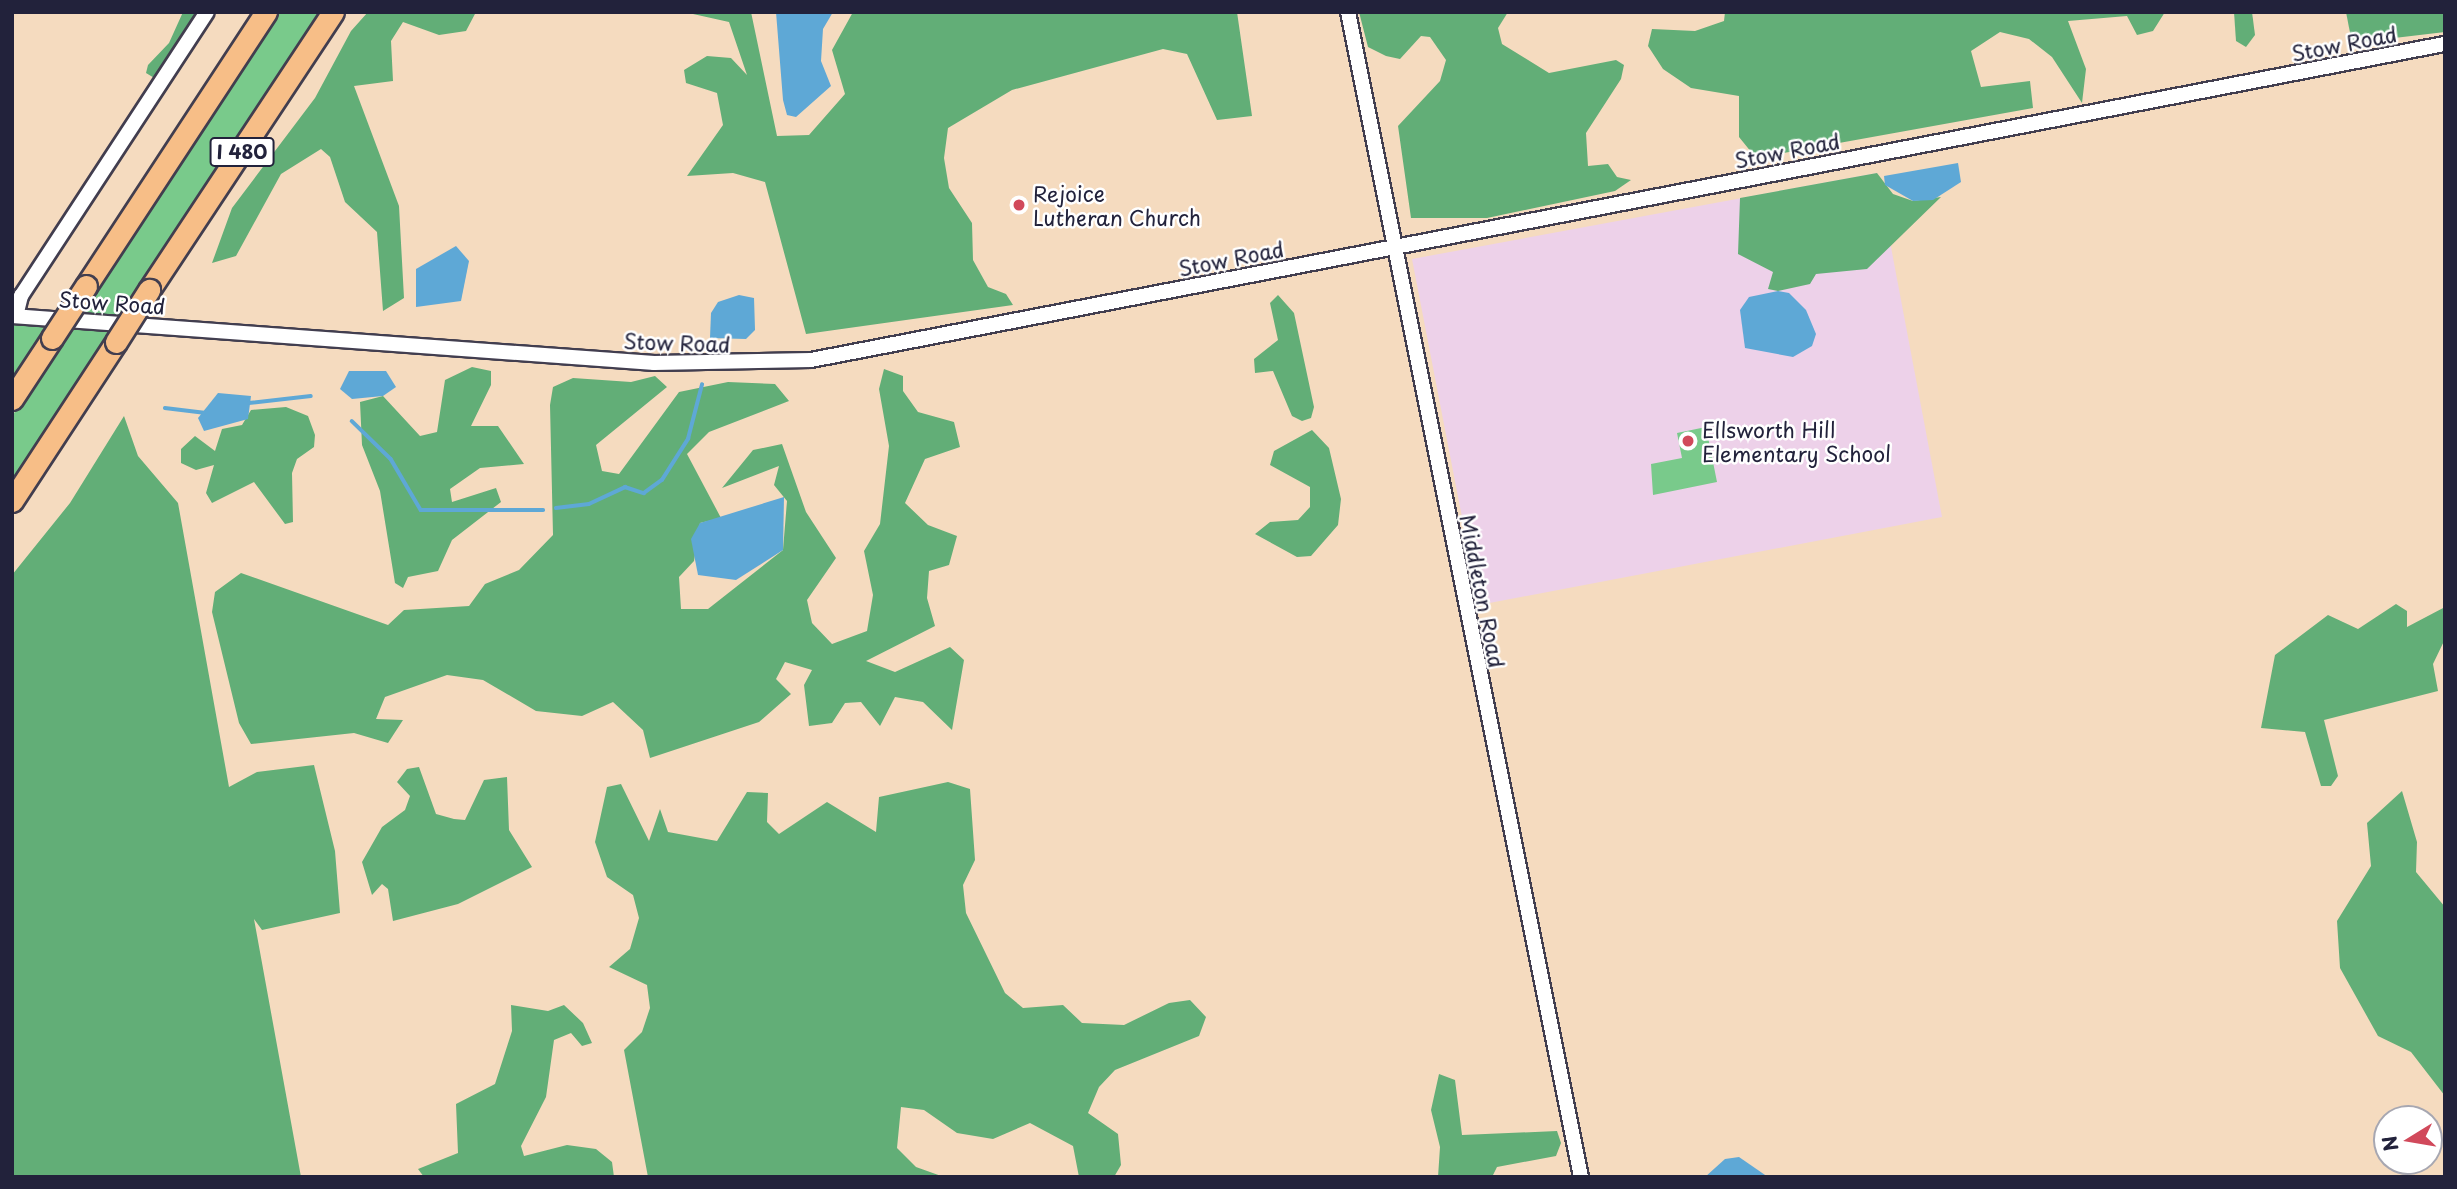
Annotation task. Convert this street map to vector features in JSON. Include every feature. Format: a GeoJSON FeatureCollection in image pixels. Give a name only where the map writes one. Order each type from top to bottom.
{"type":"FeatureCollection","features":[{"type":"Feature","properties":{"kind":"highway","name":"I 480"},"geometry":{"type":"LineString","coordinates":[[12,399],[266,12]]}},
{"type":"Feature","properties":{"kind":"highway","name":"I 480"},"geometry":{"type":"LineString","coordinates":[[12,501],[333,12]]}},
{"type":"Feature","properties":{"kind":"street"},"geometry":{"type":"LineString","coordinates":[[14,316],[21,296],[207,12]]}},
{"type":"Feature","properties":{"kind":"street","name":"Middleton Road"},"geometry":{"type":"LineString","coordinates":[[1348,12],[1581,1177]]}},
{"type":"Feature","properties":{"kind":"street","name":"Stow Road"},"geometry":{"type":"LineString","coordinates":[[14,316],[754,365],[860,352],[2445,44]]}},
{"type":"Feature","properties":{"kind":"shaded area","name":"Ellsworth Hill Elementary School"},"geometry":{"type":"Polygon","coordinates":[[[1877,173],[1942,517],[1479,605],[1412,259],[1877,173]]]}},
{"type":"Feature","properties":{"kind":"green space"},"geometry":{"type":"Polygon","coordinates":[[[183,12],[199,12],[156,79],[146,73],[148,65],[169,43],[183,12]]]}},
{"type":"Feature","properties":{"kind":"green space"},"geometry":{"type":"Polygon","coordinates":[[[277,12],[323,12],[120,317],[81,315],[277,12]]]}},
{"type":"Feature","properties":{"kind":"green space"},"geometry":{"type":"Polygon","coordinates":[[[368,12],[476,12],[466,31],[439,35],[403,22],[391,41],[393,81],[354,86],[399,206],[404,298],[383,311],[377,232],[345,202],[330,157],[321,149],[281,174],[236,256],[212,263],[232,208],[315,98],[351,31],[368,12]]]}},
{"type":"Feature","properties":{"kind":"green space"},"geometry":{"type":"Polygon","coordinates":[[[684,12],[751,12],[777,136],[809,135],[845,94],[832,50],[853,12],[1237,12],[1252,116],[1217,120],[1187,54],[1163,49],[1012,90],[948,128],[944,158],[949,188],[972,223],[973,260],[988,287],[1006,294],[1013,305],[806,334],[765,182],[733,173],[687,176],[723,125],[717,93],[686,83],[684,70],[707,56],[731,58],[747,75],[729,22],[684,12]]]}},
{"type":"Feature","properties":{"kind":"green space"},"geometry":{"type":"Polygon","coordinates":[[[1359,12],[1508,12],[1498,28],[1502,44],[1549,73],[1616,60],[1624,65],[1621,79],[1586,133],[1588,166],[1608,164],[1617,177],[1631,180],[1615,191],[1487,218],[1411,218],[1398,126],[1440,81],[1446,60],[1430,37],[1421,36],[1400,59],[1386,56],[1368,47],[1359,12]]]}},
{"type":"Feature","properties":{"kind":"green space"},"geometry":{"type":"Polygon","coordinates":[[[1725,12],[2165,12],[2153,31],[2137,35],[2127,16],[2068,21],[2086,69],[2082,103],[2052,57],[2029,39],[2000,32],[1971,51],[1981,87],[2030,81],[2033,108],[1756,158],[1739,137],[1739,96],[1691,88],[1663,69],[1648,46],[1652,29],[1695,31],[1724,21],[1725,12]]]}},
{"type":"Feature","properties":{"kind":"green space"},"geometry":{"type":"Polygon","coordinates":[[[2234,12],[2252,12],[2255,35],[2246,47],[2236,41],[2234,12]]]}},
{"type":"Feature","properties":{"kind":"green space"},"geometry":{"type":"Polygon","coordinates":[[[2346,12],[2445,12],[2445,32],[2352,43],[2346,12]]]}},
{"type":"Feature","properties":{"kind":"green space"},"geometry":{"type":"Polygon","coordinates":[[[1877,173],[1893,194],[1913,201],[1941,197],[1867,269],[1816,274],[1810,284],[1778,291],[1768,289],[1773,272],[1738,254],[1740,198],[1877,173]]]}},
{"type":"Feature","properties":{"kind":"green space"},"geometry":{"type":"Polygon","coordinates":[[[1278,295],[1294,313],[1314,407],[1311,418],[1302,421],[1292,416],[1273,371],[1255,373],[1254,359],[1278,340],[1270,303],[1278,295]]]}},
{"type":"Feature","properties":{"kind":"green space"},"geometry":{"type":"Polygon","coordinates":[[[12,322],[47,325],[12,378],[12,322]]]}},
{"type":"Feature","properties":{"kind":"green space"},"geometry":{"type":"Polygon","coordinates":[[[74,328],[109,331],[12,482],[12,416],[74,328]]]}},
{"type":"Feature","properties":{"kind":"green space"},"geometry":{"type":"Polygon","coordinates":[[[472,367],[491,371],[491,385],[471,426],[498,426],[524,464],[480,468],[450,489],[452,502],[496,488],[501,502],[452,540],[438,571],[408,577],[403,588],[395,583],[380,491],[362,445],[360,402],[383,396],[420,436],[437,432],[445,380],[472,367]]]}},
{"type":"Feature","properties":{"kind":"green space"},"geometry":{"type":"Polygon","coordinates":[[[884,369],[903,376],[903,391],[918,412],[954,422],[960,447],[925,459],[905,503],[928,525],[957,536],[949,565],[929,571],[927,598],[935,626],[866,661],[895,672],[950,647],[964,660],[952,730],[923,702],[895,697],[880,726],[861,702],[845,703],[832,723],[809,726],[804,685],[812,670],[785,662],[776,679],[791,694],[759,722],[650,758],[643,730],[613,702],[582,716],[536,711],[483,680],[447,675],[385,697],[376,719],[403,720],[388,743],[354,733],[251,744],[239,723],[212,612],[215,592],[241,573],[388,625],[404,610],[469,606],[485,584],[519,570],[553,535],[550,405],[553,387],[573,378],[631,382],[655,376],[667,387],[596,445],[602,471],[619,474],[679,392],[728,382],[775,384],[789,401],[709,432],[687,454],[721,518],[700,523],[694,561],[679,577],[681,609],[708,609],[783,550],[787,501],[774,485],[779,466],[722,488],[753,450],[782,444],[806,512],[836,558],[807,600],[812,623],[832,644],[867,631],[873,595],[864,551],[880,524],[889,446],[879,389],[884,369]]]}},
{"type":"Feature","properties":{"kind":"green space"},"geometry":{"type":"Polygon","coordinates":[[[286,407],[308,416],[315,435],[314,447],[297,459],[292,473],[293,522],[285,524],[254,482],[212,503],[206,493],[214,465],[196,470],[181,463],[181,449],[195,436],[215,451],[222,429],[242,425],[251,410],[286,407]]]}},
{"type":"Feature","properties":{"kind":"green space"},"geometry":{"type":"Polygon","coordinates":[[[124,416],[138,456],[178,503],[229,787],[257,772],[314,765],[335,851],[340,913],[262,930],[254,919],[301,1177],[12,1177],[12,575],[70,503],[124,416]]]}},
{"type":"Feature","properties":{"kind":"green space"},"geometry":{"type":"Polygon","coordinates":[[[1706,427],[1717,482],[1653,495],[1651,464],[1682,458],[1677,433],[1706,427]]]}},
{"type":"Feature","properties":{"kind":"green space"},"geometry":{"type":"Polygon","coordinates":[[[1312,430],[1329,448],[1341,499],[1338,525],[1311,556],[1297,557],[1255,534],[1270,522],[1298,520],[1310,507],[1310,487],[1270,465],[1274,451],[1312,430]]]}},
{"type":"Feature","properties":{"kind":"green space"},"geometry":{"type":"Polygon","coordinates":[[[2396,604],[2407,611],[2407,627],[2445,607],[2445,639],[2433,664],[2438,691],[2324,720],[2338,776],[2331,786],[2321,786],[2305,732],[2261,728],[2275,655],[2328,615],[2358,629],[2396,604]]]}},
{"type":"Feature","properties":{"kind":"green space"},"geometry":{"type":"Polygon","coordinates":[[[419,767],[436,814],[454,819],[465,820],[484,780],[507,777],[509,830],[532,867],[458,904],[393,921],[388,889],[382,884],[372,895],[362,862],[382,827],[405,810],[410,796],[397,782],[407,769],[419,767]]]}},
{"type":"Feature","properties":{"kind":"green space"},"geometry":{"type":"Polygon","coordinates":[[[948,782],[970,789],[975,860],[963,885],[966,913],[1005,993],[1023,1008],[1063,1005],[1082,1023],[1124,1025],[1169,1003],[1190,1000],[1206,1017],[1199,1036],[1115,1070],[1099,1087],[1088,1113],[1118,1134],[1121,1165],[1114,1177],[1079,1177],[1073,1146],[1030,1123],[993,1139],[957,1133],[924,1110],[901,1107],[897,1148],[916,1167],[944,1177],[648,1177],[624,1050],[642,1032],[650,1008],[647,985],[609,967],[630,949],[639,918],[633,895],[607,877],[595,842],[607,787],[621,784],[649,841],[660,809],[668,832],[717,841],[747,792],[768,793],[767,822],[779,834],[827,802],[876,832],[879,797],[948,782]]]}},
{"type":"Feature","properties":{"kind":"green space"},"geometry":{"type":"Polygon","coordinates":[[[2402,791],[2417,842],[2416,872],[2445,907],[2445,1096],[2411,1052],[2378,1036],[2340,968],[2337,921],[2371,866],[2367,823],[2402,791]]]}},
{"type":"Feature","properties":{"kind":"green space"},"geometry":{"type":"Polygon","coordinates":[[[511,1005],[548,1011],[564,1005],[583,1023],[592,1043],[582,1046],[571,1033],[554,1040],[546,1097],[521,1146],[524,1156],[567,1145],[596,1149],[612,1162],[614,1177],[424,1177],[418,1169],[458,1153],[456,1104],[495,1084],[512,1031],[511,1005]]]}},
{"type":"Feature","properties":{"kind":"green space"},"geometry":{"type":"Polygon","coordinates":[[[1439,1074],[1455,1080],[1462,1135],[1557,1131],[1561,1143],[1556,1156],[1497,1167],[1492,1177],[1438,1177],[1440,1147],[1431,1110],[1439,1074]]]}},
{"type":"Feature","properties":{"kind":"water"},"geometry":{"type":"Polygon","coordinates":[[[776,12],[833,12],[823,29],[821,61],[831,86],[796,117],[787,115],[783,100],[776,12]]]}},
{"type":"Feature","properties":{"kind":"water"},"geometry":{"type":"Polygon","coordinates":[[[1958,163],[1961,182],[1933,200],[1913,201],[1885,185],[1884,176],[1958,163]]]}},
{"type":"Feature","properties":{"kind":"water"},"geometry":{"type":"Polygon","coordinates":[[[456,246],[469,261],[461,301],[416,307],[416,269],[456,246]]]}},
{"type":"Feature","properties":{"kind":"water"},"geometry":{"type":"Polygon","coordinates":[[[1778,291],[1789,293],[1806,310],[1816,334],[1812,346],[1793,357],[1745,348],[1740,310],[1749,297],[1778,291]]]}},
{"type":"Feature","properties":{"kind":"water"},"geometry":{"type":"Polygon","coordinates":[[[739,295],[754,298],[755,330],[746,339],[710,338],[711,313],[718,302],[739,295]]]}},
{"type":"Feature","properties":{"kind":"water"},"geometry":{"type":"Polygon","coordinates":[[[349,371],[386,371],[396,387],[383,396],[352,399],[340,389],[349,371]]]}},
{"type":"Feature","properties":{"kind":"water"},"geometry":{"type":"Polygon","coordinates":[[[218,393],[251,396],[248,419],[204,431],[198,418],[218,393]]]}},
{"type":"Feature","properties":{"kind":"water"},"geometry":{"type":"Polygon","coordinates":[[[784,497],[783,550],[736,580],[698,575],[691,539],[700,523],[784,497]]]}},
{"type":"Feature","properties":{"kind":"water"},"geometry":{"type":"Polygon","coordinates":[[[1739,1157],[1768,1177],[1705,1177],[1725,1159],[1739,1157]]]}},
{"type":"Feature","properties":{"kind":"waterway"},"geometry":{"type":"LineString","coordinates":[[556,508],[589,504],[625,487],[644,493],[662,480],[688,439],[702,385]]}},
{"type":"Feature","properties":{"kind":"waterway"},"geometry":{"type":"LineString","coordinates":[[249,403],[311,396]]}},
{"type":"Feature","properties":{"kind":"waterway"},"geometry":{"type":"LineString","coordinates":[[165,408],[204,413]]}},
{"type":"Feature","properties":{"kind":"waterway"},"geometry":{"type":"LineString","coordinates":[[352,421],[391,459],[421,510],[543,510]]}},
{"type":"Feature","properties":{"kind":"place","name":"Rejoice Lutheran Church"},"geometry":{"type":"Point","coordinates":[1019,205]}},
{"type":"Feature","properties":{"kind":"place","name":"Ellsworth Hill Elementary School"},"geometry":{"type":"Point","coordinates":[1688,441]}}]}
